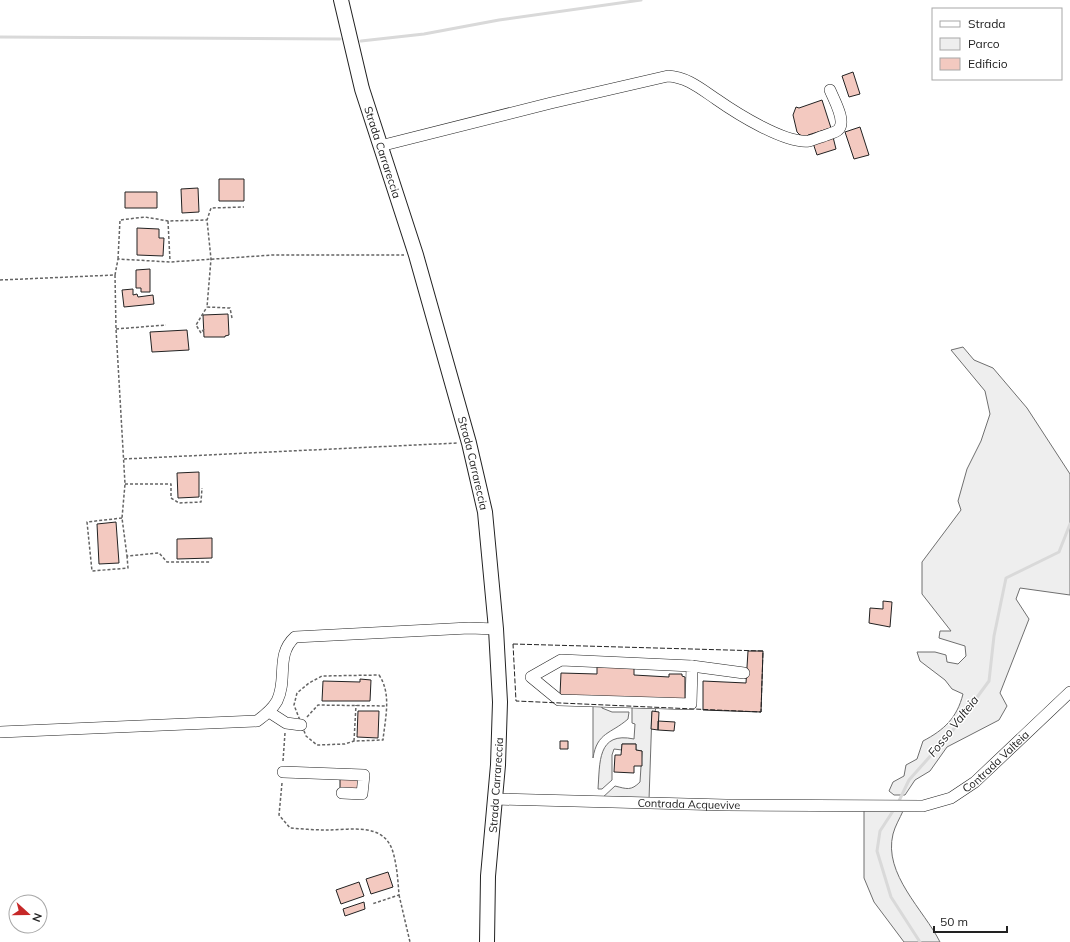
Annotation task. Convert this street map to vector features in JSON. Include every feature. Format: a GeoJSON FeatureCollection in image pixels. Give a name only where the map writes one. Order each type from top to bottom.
{"type":"FeatureCollection","features":[{"type":"Feature","properties":{"kind":"main road","name":"Strada Carrareccia"},"geometry":{"type":"LineString","coordinates":[[341,0],[362,89],[416,254],[469,443],[485,512],[496,629],[500,730],[488,876],[486,942]]}},
{"type":"Feature","properties":{"kind":"street"},"geometry":{"type":"LineString","coordinates":[[380,146],[668,76],[678,76],[691,82],[735,113],[773,132],[795,140],[809,141],[837,131],[841,126],[841,121],[830,90]]}},
{"type":"Feature","properties":{"kind":"street"},"geometry":{"type":"LineString","coordinates":[[0,732],[257,722],[269,712],[276,701],[281,687],[284,650],[288,643],[295,637],[469,628],[496,629]]}},
{"type":"Feature","properties":{"kind":"street"},"geometry":{"type":"LineString","coordinates":[[692,666],[691,704],[559,700],[531,677],[561,660],[692,666],[744,673]]}},
{"type":"Feature","properties":{"kind":"street","name":"Contrada Valteia"},"geometry":{"type":"LineString","coordinates":[[883,805],[923,806],[938,803],[951,798],[975,782],[1070,692]]}},
{"type":"Feature","properties":{"kind":"street"},"geometry":{"type":"LineString","coordinates":[[269,712],[286,723],[301,725]]}},
{"type":"Feature","properties":{"kind":"street"},"geometry":{"type":"LineString","coordinates":[[283,772],[364,775],[362,794],[342,793]]}},
{"type":"Feature","properties":{"kind":"street","name":"Contrada Acquevive"},"geometry":{"type":"LineString","coordinates":[[495,799],[710,804],[883,805]]}},
{"type":"Feature","properties":{"kind":"path"},"geometry":{"type":"LineString","coordinates":[[204,330],[201,333],[196,325],[207,307],[211,259],[207,220],[210,208],[244,207]]}},
{"type":"Feature","properties":{"kind":"path"},"geometry":{"type":"LineString","coordinates":[[122,518],[87,522],[92,571],[128,568],[122,518],[125,484],[116,330],[115,275],[118,259],[120,220],[145,217],[168,221],[207,220]]}},
{"type":"Feature","properties":{"kind":"path"},"geometry":{"type":"LineString","coordinates":[[168,221],[170,262]]}},
{"type":"Feature","properties":{"kind":"path"},"geometry":{"type":"LineString","coordinates":[[118,259],[170,262],[273,255],[416,254]]}},
{"type":"Feature","properties":{"kind":"path"},"geometry":{"type":"LineString","coordinates":[[0,280],[115,275]]}},
{"type":"Feature","properties":{"kind":"path"},"geometry":{"type":"LineString","coordinates":[[207,307],[230,308],[232,318]]}},
{"type":"Feature","properties":{"kind":"path"},"geometry":{"type":"LineString","coordinates":[[116,330],[166,325]]}},
{"type":"Feature","properties":{"kind":"path"},"geometry":{"type":"LineString","coordinates":[[124,459],[296,449],[469,443]]}},
{"type":"Feature","properties":{"kind":"path"},"geometry":{"type":"LineString","coordinates":[[125,484],[171,484],[171,498],[179,503],[201,502],[202,488]]}},
{"type":"Feature","properties":{"kind":"path"},"geometry":{"type":"LineString","coordinates":[[127,556],[159,552],[166,562],[211,562]]}},
{"type":"Feature","properties":{"kind":"path"},"geometry":{"type":"LineString","coordinates":[[380,675],[386,684],[386,706],[383,740],[317,745],[306,736],[294,705],[297,693],[309,683],[322,676],[380,675]]}},
{"type":"Feature","properties":{"kind":"path"},"geometry":{"type":"LineString","coordinates":[[301,725],[318,705],[386,706]]}},
{"type":"Feature","properties":{"kind":"path"},"geometry":{"type":"LineString","coordinates":[[354,741],[356,705]]}},
{"type":"Feature","properties":{"kind":"path"},"geometry":{"type":"LineString","coordinates":[[286,723],[279,815],[290,828],[326,830],[366,828],[378,832],[387,841],[393,851],[399,895],[410,942]]}},
{"type":"Feature","properties":{"kind":"path"},"geometry":{"type":"LineString","coordinates":[[372,904],[399,895]]}},
{"type":"Feature","properties":{"kind":"green space"},"geometry":{"type":"Polygon","coordinates":[[[963,347],[974,360],[993,368],[1027,408],[1070,474],[1070,595],[1020,588],[1016,599],[1029,619],[1000,693],[1007,706],[999,720],[947,747],[930,771],[915,780],[905,795],[894,795],[889,791],[893,782],[904,776],[906,765],[917,759],[923,741],[943,728],[953,717],[963,694],[952,689],[945,680],[920,661],[917,652],[935,652],[946,655],[947,662],[958,664],[966,656],[965,646],[939,638],[940,631],[951,631],[922,594],[922,562],[961,510],[958,501],[967,469],[981,441],[990,414],[985,391],[951,350],[963,347]]]}},
{"type":"Feature","properties":{"kind":"green space"},"geometry":{"type":"Polygon","coordinates":[[[593,704],[602,705],[602,708],[612,712],[629,712],[628,719],[601,738],[595,749],[593,758],[593,704]]]}},
{"type":"Feature","properties":{"kind":"green space"},"geometry":{"type":"Polygon","coordinates":[[[632,706],[656,707],[655,712],[652,712],[649,800],[601,799],[615,786],[631,788],[640,782],[642,751],[636,750],[636,744],[622,744],[622,750],[614,749],[612,755],[612,780],[602,789],[598,789],[599,769],[603,751],[607,744],[613,740],[622,738],[634,739],[635,724],[632,723],[632,706]]]}},
{"type":"Feature","properties":{"kind":"green space"},"geometry":{"type":"Polygon","coordinates":[[[864,810],[903,811],[893,834],[891,849],[894,863],[899,877],[907,891],[940,942],[904,942],[874,902],[864,878],[864,810]]]}},
{"type":"Feature","properties":{"kind":"building"},"geometry":{"type":"Polygon","coordinates":[[[853,72],[860,94],[849,97],[842,76],[853,72]]]}},
{"type":"Feature","properties":{"kind":"building"},"geometry":{"type":"Polygon","coordinates":[[[822,100],[831,128],[808,135],[807,137],[800,135],[797,132],[793,115],[796,107],[799,108],[822,100]]]}},
{"type":"Feature","properties":{"kind":"building"},"geometry":{"type":"Polygon","coordinates":[[[860,127],[869,155],[854,159],[845,132],[860,127]]]}},
{"type":"Feature","properties":{"kind":"building"},"geometry":{"type":"Polygon","coordinates":[[[833,137],[836,149],[817,155],[813,143],[833,137]]]}},
{"type":"Feature","properties":{"kind":"building"},"geometry":{"type":"Polygon","coordinates":[[[219,179],[244,179],[244,201],[219,201],[219,179]]]}},
{"type":"Feature","properties":{"kind":"building"},"geometry":{"type":"Polygon","coordinates":[[[198,188],[199,212],[182,213],[181,189],[198,188]]]}},
{"type":"Feature","properties":{"kind":"building"},"geometry":{"type":"Polygon","coordinates":[[[125,192],[157,192],[157,208],[125,208],[125,192]]]}},
{"type":"Feature","properties":{"kind":"building"},"geometry":{"type":"Polygon","coordinates":[[[137,228],[159,229],[159,238],[164,238],[163,256],[137,255],[137,228]]]}},
{"type":"Feature","properties":{"kind":"building"},"geometry":{"type":"Polygon","coordinates":[[[150,269],[150,292],[141,292],[141,288],[136,288],[136,270],[150,269]]]}},
{"type":"Feature","properties":{"kind":"building"},"geometry":{"type":"Polygon","coordinates":[[[133,289],[133,295],[137,294],[138,297],[153,295],[154,304],[124,307],[122,290],[133,289]]]}},
{"type":"Feature","properties":{"kind":"building"},"geometry":{"type":"Polygon","coordinates":[[[228,314],[229,335],[225,337],[204,337],[203,315],[228,314]]]}},
{"type":"Feature","properties":{"kind":"building"},"geometry":{"type":"Polygon","coordinates":[[[187,330],[189,350],[152,352],[150,332],[187,330]]]}},
{"type":"Feature","properties":{"kind":"building"},"geometry":{"type":"Polygon","coordinates":[[[199,472],[199,497],[178,498],[177,473],[199,472]]]}},
{"type":"Feature","properties":{"kind":"building"},"geometry":{"type":"Polygon","coordinates":[[[116,522],[119,563],[99,564],[97,524],[116,522]]]}},
{"type":"Feature","properties":{"kind":"building"},"geometry":{"type":"Polygon","coordinates":[[[212,538],[212,558],[177,559],[177,539],[212,538]]]}},
{"type":"Feature","properties":{"kind":"building"},"geometry":{"type":"Polygon","coordinates":[[[883,601],[892,602],[890,627],[869,623],[870,608],[883,609],[883,601]]]}},
{"type":"Feature","properties":{"kind":"building"},"geometry":{"type":"Polygon","coordinates":[[[748,651],[763,651],[761,712],[703,710],[703,681],[746,683],[748,651]]]}},
{"type":"Feature","properties":{"kind":"building"},"geometry":{"type":"Polygon","coordinates":[[[597,667],[634,668],[634,675],[669,677],[669,674],[682,674],[682,676],[685,677],[685,700],[560,695],[561,673],[597,674],[597,667]]]}},
{"type":"Feature","properties":{"kind":"building"},"geometry":{"type":"Polygon","coordinates":[[[360,679],[371,680],[370,701],[322,701],[323,681],[360,682],[360,679]]]}},
{"type":"Feature","properties":{"kind":"building"},"geometry":{"type":"Polygon","coordinates":[[[358,711],[379,711],[378,738],[357,737],[358,711]]]}},
{"type":"Feature","properties":{"kind":"building"},"geometry":{"type":"Polygon","coordinates":[[[652,711],[659,712],[658,730],[651,729],[652,711]]]}},
{"type":"Feature","properties":{"kind":"building"},"geometry":{"type":"Polygon","coordinates":[[[658,721],[675,722],[674,731],[658,730],[658,721]]]}},
{"type":"Feature","properties":{"kind":"building"},"geometry":{"type":"Polygon","coordinates":[[[560,741],[568,741],[568,749],[560,749],[560,741]]]}},
{"type":"Feature","properties":{"kind":"building"},"geometry":{"type":"Polygon","coordinates":[[[622,744],[636,744],[636,750],[642,751],[642,766],[634,766],[634,773],[614,772],[615,755],[621,755],[622,744]]]}},
{"type":"Feature","properties":{"kind":"building"},"geometry":{"type":"Polygon","coordinates":[[[340,779],[359,779],[359,789],[340,789],[340,779]]]}},
{"type":"Feature","properties":{"kind":"building"},"geometry":{"type":"Polygon","coordinates":[[[388,872],[393,887],[371,894],[366,879],[388,872]]]}},
{"type":"Feature","properties":{"kind":"building"},"geometry":{"type":"Polygon","coordinates":[[[359,882],[364,896],[341,904],[336,890],[359,882]]]}},
{"type":"Feature","properties":{"kind":"building"},"geometry":{"type":"Polygon","coordinates":[[[364,902],[365,909],[345,916],[343,909],[364,902]]]}},
{"type":"Feature","properties":{"kind":"waterway"},"geometry":{"type":"LineString","coordinates":[[361,41],[424,34],[499,20],[641,0]]}},
{"type":"Feature","properties":{"kind":"waterway"},"geometry":{"type":"LineString","coordinates":[[0,37],[340,39]]}},
{"type":"Feature","properties":{"kind":"waterway","name":"Fosso Valteia"},"geometry":{"type":"LineString","coordinates":[[898,803],[909,780],[950,734],[989,681],[994,636],[1006,578],[1059,552],[1070,524]]}},
{"type":"Feature","properties":{"kind":"waterway","name":"Fosso Valteia"},"geometry":{"type":"LineString","coordinates":[[895,808],[880,831],[877,851],[891,897],[920,942]]}},
{"type":"Feature","properties":{"kind":"fence"},"geometry":{"type":"LineString","coordinates":[[513,644],[763,651],[761,712],[516,701],[513,644]]}}]}
